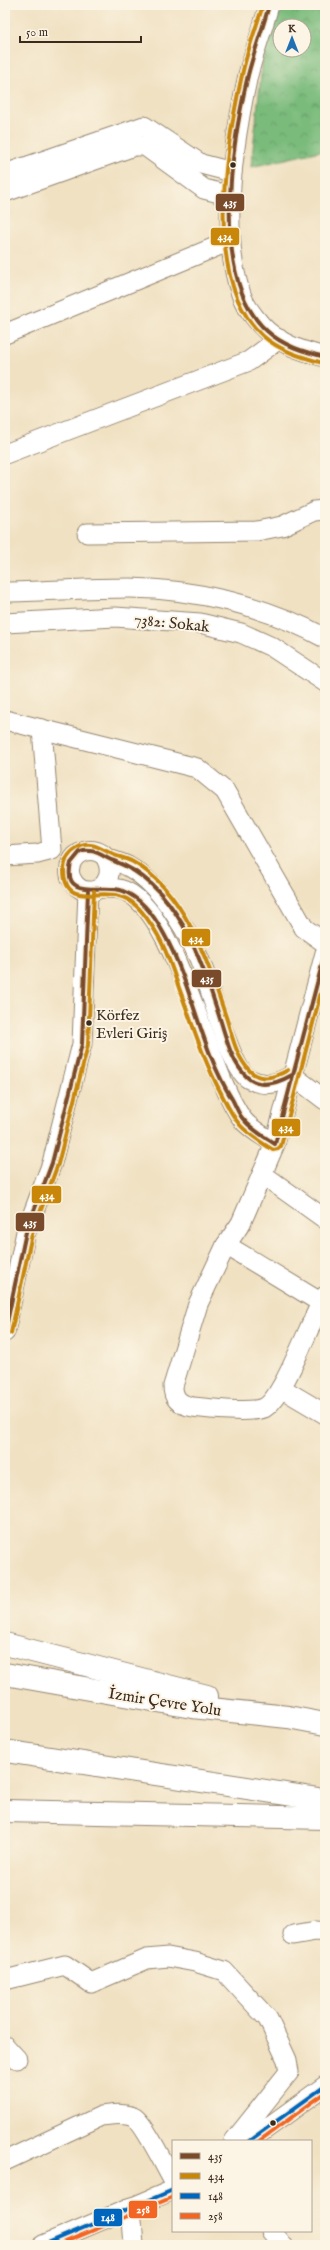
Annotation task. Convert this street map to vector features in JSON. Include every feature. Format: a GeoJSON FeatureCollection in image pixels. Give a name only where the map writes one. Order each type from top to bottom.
{"type":"FeatureCollection","features":[{"type":"Feature","properties":{"kind":"highway"},"geometry":{"type":"LineString","coordinates":[[5,1644],[288,1717]]}},
{"type":"Feature","properties":{"kind":"highway","name":"İzmir Çevre Yolu"},"geometry":{"type":"LineString","coordinates":[[5,1674],[192,1707],[288,1717],[325,1724]]}},
{"type":"Feature","properties":{"kind":"highway"},"geometry":{"type":"LineString","coordinates":[[5,1751],[325,1800]]}},
{"type":"Feature","properties":{"kind":"highway"},"geometry":{"type":"LineString","coordinates":[[5,1810],[325,1818]]}},
{"type":"Feature","properties":{"kind":"street"},"geometry":{"type":"LineString","coordinates":[[269,5],[248,74],[232,172],[230,241],[231,259],[241,296],[262,326],[292,348],[325,357]]}},
{"type":"Feature","properties":{"kind":"street"},"geometry":{"type":"LineString","coordinates":[[5,174],[144,126],[201,164],[232,172]]}},
{"type":"Feature","properties":{"kind":"street"},"geometry":{"type":"LineString","coordinates":[[5,192],[134,146],[145,146],[204,189],[231,196]]}},
{"type":"Feature","properties":{"kind":"street"},"geometry":{"type":"LineString","coordinates":[[5,334],[230,241]]}},
{"type":"Feature","properties":{"kind":"street"},"geometry":{"type":"LineString","coordinates":[[5,454],[249,361],[279,339]]}},
{"type":"Feature","properties":{"kind":"street"},"geometry":{"type":"LineString","coordinates":[[87,533],[257,531],[282,526],[314,511],[325,510]]}},
{"type":"Feature","properties":{"kind":"street","name":"7382: Sokak"},"geometry":{"type":"LineString","coordinates":[[5,592],[131,588],[187,593],[251,607],[303,626],[325,638]]}},
{"type":"Feature","properties":{"kind":"street","name":"7382: Sokak"},"geometry":{"type":"LineString","coordinates":[[5,623],[115,617],[200,622],[241,633],[266,644],[325,682]]}},
{"type":"Feature","properties":{"kind":"street"},"geometry":{"type":"LineString","coordinates":[[5,720],[198,768],[225,791],[304,928],[325,943]]}},
{"type":"Feature","properties":{"kind":"street"},"geometry":{"type":"LineString","coordinates":[[42,728],[52,850]]}},
{"type":"Feature","properties":{"kind":"street"},"geometry":{"type":"LineString","coordinates":[[5,845],[32,842],[52,850],[76,855],[88,850],[101,854],[106,858],[129,867],[146,880],[167,904],[187,932],[202,965],[230,1050],[239,1066],[248,1078],[271,1084],[281,1082],[292,1075]]}},
{"type":"Feature","properties":{"kind":"street"},"geometry":{"type":"LineString","coordinates":[[5,856],[37,854],[52,850]]}},
{"type":"Feature","properties":{"kind":"street"},"geometry":{"type":"LineString","coordinates":[[76,855],[70,867],[72,880],[76,885],[94,889],[120,889],[135,898],[155,919],[172,948],[218,1074],[244,1121],[275,1144]]}},
{"type":"Feature","properties":{"kind":"street"},"geometry":{"type":"LineString","coordinates":[[5,1332],[26,1232],[52,1163],[82,1044],[94,889],[109,877],[110,871],[106,858]]}},
{"type":"Feature","properties":{"kind":"street"},"geometry":{"type":"LineString","coordinates":[[226,1245],[324,1301],[281,1388],[265,1407],[256,1410],[186,1406],[178,1402],[173,1394],[173,1386],[198,1304],[226,1245],[241,1223],[275,1144],[325,953]]}},
{"type":"Feature","properties":{"kind":"street"},"geometry":{"type":"LineString","coordinates":[[292,1075],[325,1100]]}},
{"type":"Feature","properties":{"kind":"street"},"geometry":{"type":"LineString","coordinates":[[262,1174],[325,1219]]}},
{"type":"Feature","properties":{"kind":"street"},"geometry":{"type":"LineString","coordinates":[[281,1388],[325,1414]]}},
{"type":"Feature","properties":{"kind":"street"},"geometry":{"type":"LineString","coordinates":[[293,1936],[316,1931],[325,1932]]}},
{"type":"Feature","properties":{"kind":"street"},"geometry":{"type":"LineString","coordinates":[[5,1980],[65,1965],[91,1983],[147,1959],[168,1957],[194,1962],[224,1972],[268,2019],[287,2060],[289,2072],[235,2140]]}},
{"type":"Feature","properties":{"kind":"street"},"geometry":{"type":"LineString","coordinates":[[250,2140],[325,2086]]}},
{"type":"Feature","properties":{"kind":"street"},"geometry":{"type":"LineString","coordinates":[[5,2161],[101,2116],[118,2114],[135,2118],[142,2127],[172,2178]]}},
{"type":"Feature","properties":{"kind":"street"},"geometry":{"type":"LineString","coordinates":[[43,2245],[172,2190]]}},
{"type":"Feature","properties":{"kind":"street"},"geometry":{"type":"LineString","coordinates":[[131,2207],[134,2245]]}},
{"type":"Feature","properties":{"kind":"street"},"geometry":{"type":"LineString","coordinates":[[272,2232],[283,2245]]}},
{"type":"Feature","properties":{"kind":"green space"},"geometry":{"type":"Polygon","coordinates":[[[274,5],[325,5],[325,150],[251,167],[262,65],[274,5]]]}},
{"type":"Feature","properties":{"kind":"transit line","name":"434"},"geometry":{"type":"LineString","coordinates":[[263,5],[244,66],[230,138],[224,212],[225,248],[232,282],[244,312],[263,336],[284,350],[323,363]]}},
{"type":"Feature","properties":{"kind":"transit line","name":"435"},"geometry":{"type":"LineString","coordinates":[[269,5],[248,75],[236,136],[230,209],[231,245],[237,279],[249,308],[267,331],[280,341],[302,351],[325,357]]}},
{"type":"Feature","properties":{"kind":"transit line","name":"434"},"geometry":{"type":"LineString","coordinates":[[288,1070],[279,1075],[264,1077],[254,1074],[245,1065],[235,1046],[211,974],[193,930],[167,891],[151,875],[133,862],[114,855],[99,847],[90,845],[77,848],[66,860],[64,870],[66,882],[70,889],[76,893],[84,895],[111,894],[119,896],[128,900],[141,910],[155,930],[167,954],[203,1054],[229,1109],[244,1129],[273,1150],[278,1149],[281,1146],[325,977]]}},
{"type":"Feature","properties":{"kind":"transit line","name":"435"},"geometry":{"type":"LineString","coordinates":[[292,1075],[269,1084],[263,1084],[252,1081],[237,1065],[196,951],[185,928],[171,907],[155,888],[136,872],[94,852],[80,852],[71,863],[70,875],[73,883],[79,887],[87,889],[115,889],[123,891],[136,898],[152,915],[174,954],[212,1059],[233,1102],[242,1118],[251,1127],[275,1144],[325,953]]}},
{"type":"Feature","properties":{"kind":"transit line","name":"435"},"geometry":{"type":"LineString","coordinates":[[5,1332],[26,1232],[52,1163],[82,1044],[88,891]]}},
{"type":"Feature","properties":{"kind":"transit line","name":"434"},"geometry":{"type":"LineString","coordinates":[[11,1333],[32,1234],[58,1164],[88,1045],[94,891]]}},
{"type":"Feature","properties":{"kind":"transit line","name":"148"},"geometry":{"type":"LineString","coordinates":[[250,2140],[325,2086]]}},
{"type":"Feature","properties":{"kind":"transit line","name":"258"},"geometry":{"type":"LineString","coordinates":[[260,2140],[325,2093]]}},
{"type":"Feature","properties":{"kind":"transit line","name":"148"},"geometry":{"type":"LineString","coordinates":[[43,2245],[172,2190]]}},
{"type":"Feature","properties":{"kind":"transit line","name":"258"},"geometry":{"type":"LineString","coordinates":[[58,2245],[172,2197]]}},
{"type":"Feature","properties":{"kind":"place","name":"Körfez Evleri Giriş"},"geometry":{"type":"Point","coordinates":[89,1023]}}]}
